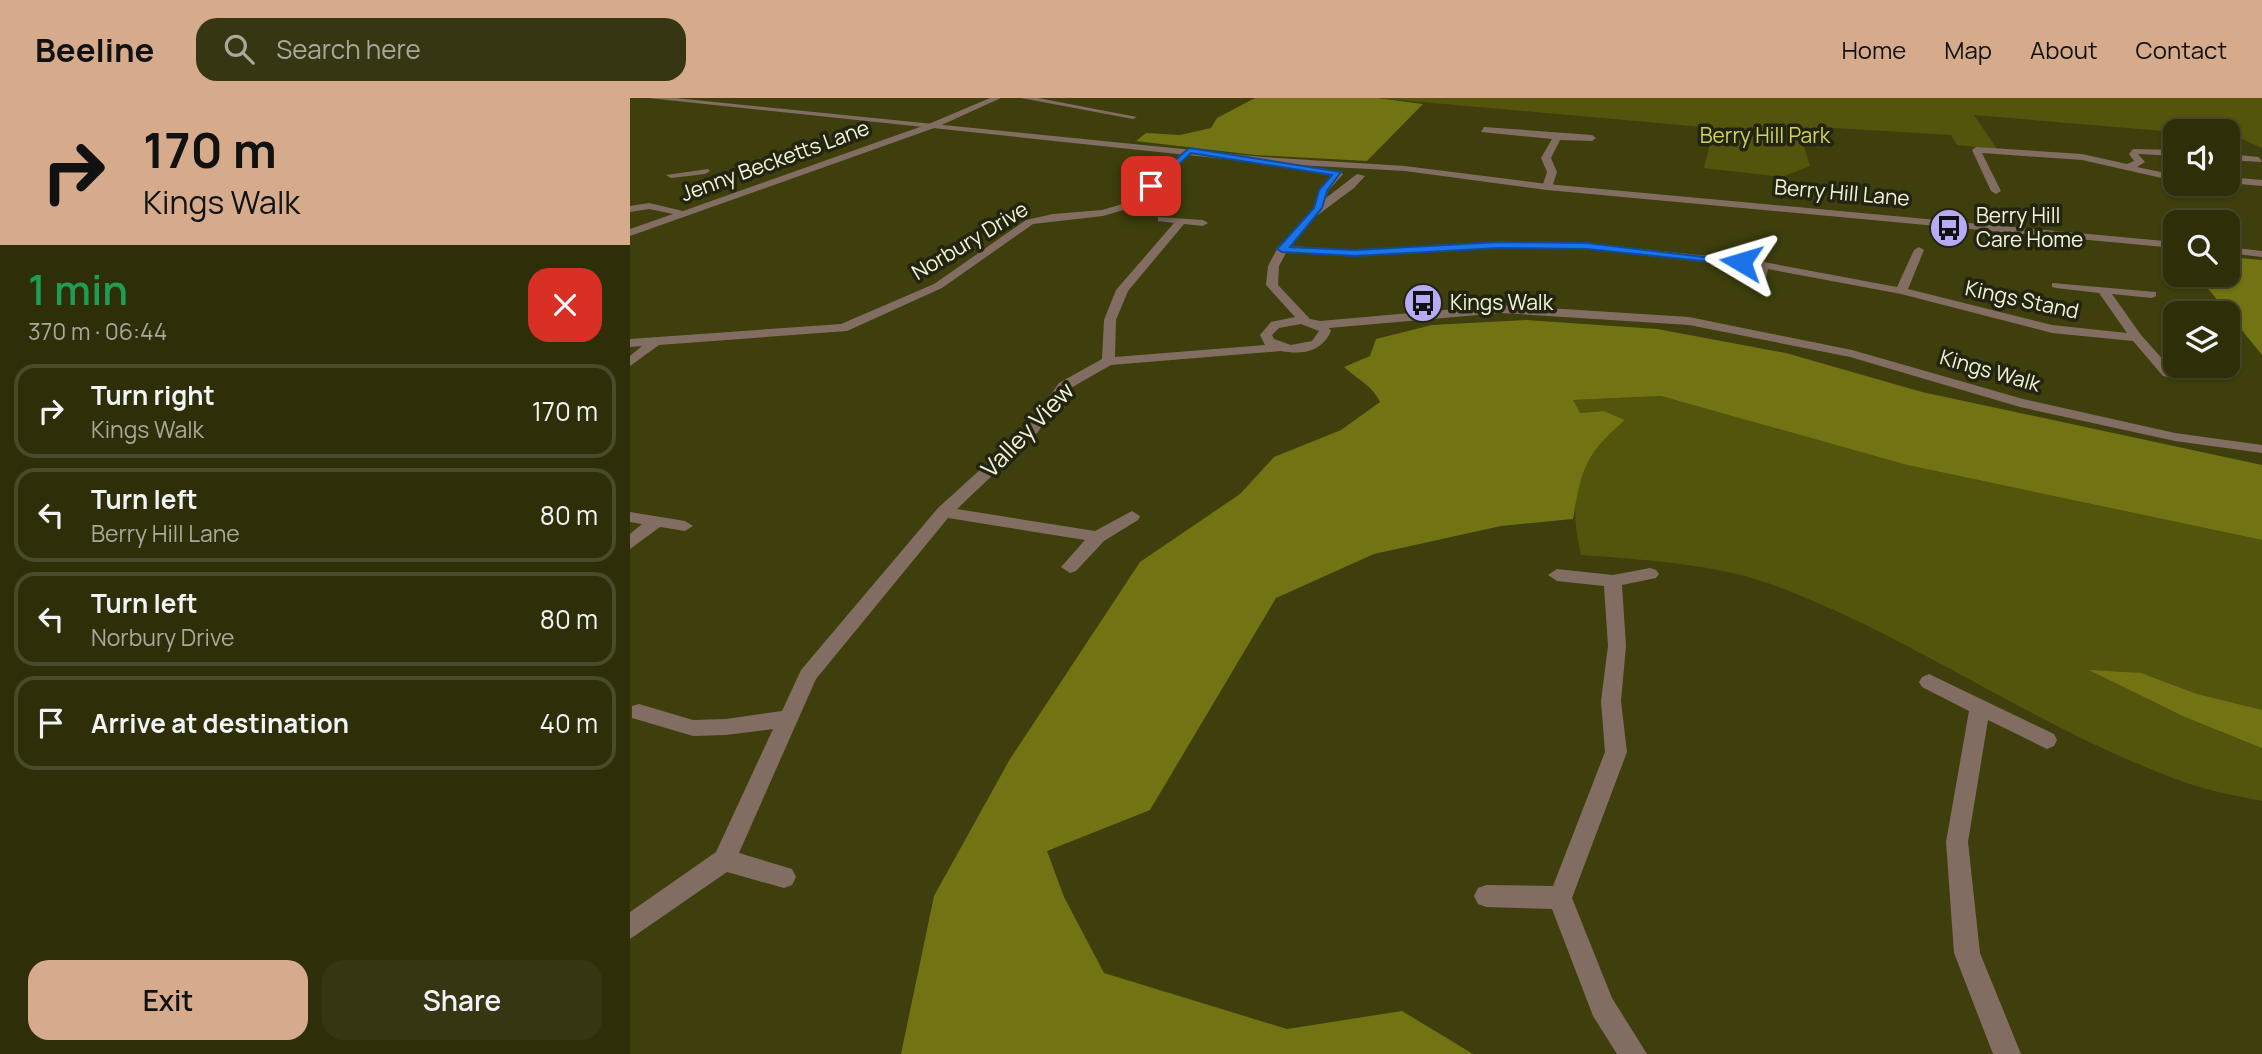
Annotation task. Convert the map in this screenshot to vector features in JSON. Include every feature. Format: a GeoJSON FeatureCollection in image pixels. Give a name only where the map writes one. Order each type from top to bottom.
{"type":"FeatureCollection","features":[{"type":"Feature","properties":{"kind":"street","name":"Berry Hill Lane"},"geometry":{"type":"LineString","coordinates":[[652,98],[1189,150],[1342,171],[1360,171]]}},
{"type":"Feature","properties":{"kind":"street","name":"Jenny Becketts Lane"},"geometry":{"type":"LineString","coordinates":[[630,233],[934,125],[997,98]]}},
{"type":"Feature","properties":{"kind":"street"},"geometry":{"type":"LineString","coordinates":[[1025,98],[1133,117]]}},
{"type":"Feature","properties":{"kind":"street"},"geometry":{"type":"LineString","coordinates":[[1484,130],[1592,138]]}},
{"type":"Feature","properties":{"kind":"street"},"geometry":{"type":"LineString","coordinates":[[1547,187],[1552,172],[1546,159],[1557,137]]}},
{"type":"Feature","properties":{"kind":"street","name":"Norbury Drive"},"geometry":{"type":"LineString","coordinates":[[630,343],[653,344],[843,328],[938,286],[1030,222],[1053,217],[1103,213],[1133,204],[1189,150]]}},
{"type":"Feature","properties":{"kind":"street"},"geometry":{"type":"LineString","coordinates":[[1996,191],[1976,150],[2082,157],[2163,175]]}},
{"type":"Feature","properties":{"kind":"street"},"geometry":{"type":"LineString","coordinates":[[2130,166],[2140,162],[2133,154],[2136,151],[2163,152]]}},
{"type":"Feature","properties":{"kind":"street"},"geometry":{"type":"LineString","coordinates":[[2240,159],[2259,160]]}},
{"type":"Feature","properties":{"kind":"street","name":"Berry Hill Lane"},"geometry":{"type":"LineString","coordinates":[[1263,160],[1483,187],[1547,187],[2163,244]]}},
{"type":"Feature","properties":{"kind":"street"},"geometry":{"type":"LineString","coordinates":[[671,175],[705,171]]}},
{"type":"Feature","properties":{"kind":"street"},"geometry":{"type":"LineString","coordinates":[[1318,208],[1323,190],[1342,171]]}},
{"type":"Feature","properties":{"kind":"street"},"geometry":{"type":"LineString","coordinates":[[1322,330],[1305,320],[1277,293],[1270,282],[1271,268],[1282,249],[1318,208],[1346,193],[1360,171]]}},
{"type":"Feature","properties":{"kind":"street"},"geometry":{"type":"LineString","coordinates":[[2240,173],[2248,182]]}},
{"type":"Feature","properties":{"kind":"street"},"geometry":{"type":"LineString","coordinates":[[2240,182],[2262,185]]}},
{"type":"Feature","properties":{"kind":"street"},"geometry":{"type":"LineString","coordinates":[[2240,183],[2262,185]]}},
{"type":"Feature","properties":{"kind":"street"},"geometry":{"type":"LineString","coordinates":[[630,209],[649,206],[685,214]]}},
{"type":"Feature","properties":{"kind":"street"},"geometry":{"type":"LineString","coordinates":[[1162,219],[1202,223]]}},
{"type":"Feature","properties":{"kind":"street"},"geometry":{"type":"LineString","coordinates":[[1108,361],[1110,320],[1122,290],[1181,221]]}},
{"type":"Feature","properties":{"kind":"street","name":"Kings Stand"},"geometry":{"type":"LineString","coordinates":[[1282,249],[1355,253],[1588,241],[1764,265],[1900,291],[2052,329],[2137,338]]}},
{"type":"Feature","properties":{"kind":"street"},"geometry":{"type":"LineString","coordinates":[[1900,291],[1919,250]]}},
{"type":"Feature","properties":{"kind":"street"},"geometry":{"type":"LineString","coordinates":[[2240,251],[2262,254]]}},
{"type":"Feature","properties":{"kind":"street"},"geometry":{"type":"LineString","coordinates":[[1758,287],[1764,265]]}},
{"type":"Feature","properties":{"kind":"street","name":"Kings Stand"},"geometry":{"type":"LineString","coordinates":[[2056,285],[2152,294]]}},
{"type":"Feature","properties":{"kind":"street","name":"Kings Stand"},"geometry":{"type":"LineString","coordinates":[[2103,289],[2137,338],[2163,367]]}},
{"type":"Feature","properties":{"kind":"street"},"geometry":{"type":"LineString","coordinates":[[1277,293],[1268,341],[1282,347]]}},
{"type":"Feature","properties":{"kind":"street","name":"Kings Walk"},"geometry":{"type":"LineString","coordinates":[[1282,347],[1300,348],[1314,345],[1322,330],[1416,316],[1502,309],[1689,320],[1852,354],[2020,403],[2175,438],[2262,449]]}},
{"type":"Feature","properties":{"kind":"street","name":"Valley View"},"geometry":{"type":"LineString","coordinates":[[1203,351],[1305,320]]}},
{"type":"Feature","properties":{"kind":"street"},"geometry":{"type":"LineString","coordinates":[[630,362],[653,344]]}},
{"type":"Feature","properties":{"kind":"street","name":"Valley View"},"geometry":{"type":"LineString","coordinates":[[630,927],[724,860],[808,674],[944,512],[1032,430],[1064,386],[1108,361],[1203,351],[1282,347]]}},
{"type":"Feature","properties":{"kind":"street","name":"Valley View"},"geometry":{"type":"LineString","coordinates":[[944,512],[1098,537]]}},
{"type":"Feature","properties":{"kind":"street"},"geometry":{"type":"LineString","coordinates":[[1070,566],[1098,537],[1132,516]]}},
{"type":"Feature","properties":{"kind":"street"},"geometry":{"type":"LineString","coordinates":[[630,517],[685,526]]}},
{"type":"Feature","properties":{"kind":"street"},"geometry":{"type":"LineString","coordinates":[[630,543],[657,521]]}},
{"type":"Feature","properties":{"kind":"street"},"geometry":{"type":"LineString","coordinates":[[1557,575],[1613,581],[1650,574]]}},
{"type":"Feature","properties":{"kind":"street"},"geometry":{"type":"LineString","coordinates":[[1613,581],[1617,646],[1611,701],[1615,752],[1560,898],[1602,1007],[1633,1054]]}},
{"type":"Feature","properties":{"kind":"street"},"geometry":{"type":"LineString","coordinates":[[1929,682],[2047,740]]}},
{"type":"Feature","properties":{"kind":"street"},"geometry":{"type":"LineString","coordinates":[[1980,707],[1956,842],[1967,953],[2007,1054]]}},
{"type":"Feature","properties":{"kind":"street"},"geometry":{"type":"LineString","coordinates":[[639,712],[693,728],[726,727],[789,718]]}},
{"type":"Feature","properties":{"kind":"street"},"geometry":{"type":"LineString","coordinates":[[724,860],[784,877]]}},
{"type":"Feature","properties":{"kind":"street"},"geometry":{"type":"LineString","coordinates":[[1486,896],[1560,898]]}},
{"type":"Feature","properties":{"kind":"green space","name":"Berry Hill Park"},"geometry":{"type":"Polygon","coordinates":[[[1377,98],[2262,98],[2262,148],[2240,138],[2240,119],[2163,119],[2163,131],[1974,115],[1997,149],[1957,145],[1951,135],[1818,127],[1824,144],[1803,143],[1810,166],[1782,177],[1704,168],[1714,128],[1377,98]]]}},
{"type":"Feature","properties":{"kind":"green space"},"geometry":{"type":"Polygon","coordinates":[[[1661,396],[1907,465],[2262,540],[2262,801],[2199,787],[2138,764],[2036,715],[1887,635],[1784,589],[1710,569],[1658,561],[1581,555],[1575,514],[1580,480],[1586,464],[1596,450],[1625,420],[1604,411],[1579,413],[1572,400],[1661,396]]]}},
{"type":"Feature","properties":{"kind":"shaded area"},"geometry":{"type":"Polygon","coordinates":[[[1255,98],[1377,98],[1423,104],[1367,161],[1255,155],[1136,141],[1146,133],[1180,135],[1211,128],[1217,118],[1255,98]]]}},
{"type":"Feature","properties":{"kind":"shaded area"},"geometry":{"type":"Polygon","coordinates":[[[2240,258],[2262,260],[2262,355],[2240,328],[2240,301],[2218,301],[2207,287],[2240,287],[2240,258]]]}},
{"type":"Feature","properties":{"kind":"shaded area"},"geometry":{"type":"Polygon","coordinates":[[[1526,320],[1657,329],[1786,353],[1922,392],[2262,465],[2262,540],[1907,465],[1661,396],[1573,400],[1580,413],[1604,411],[1625,420],[1601,443],[1587,463],[1573,519],[1501,526],[1374,554],[1276,598],[1150,810],[1047,851],[1064,897],[1104,973],[1287,1029],[1402,1011],[1473,1054],[901,1054],[934,896],[1010,759],[1140,562],[1240,494],[1274,457],[1341,430],[1380,402],[1369,387],[1344,367],[1370,356],[1376,339],[1432,325],[1526,320]]]}},
{"type":"Feature","properties":{"kind":"shaded area"},"geometry":{"type":"Polygon","coordinates":[[[2089,670],[2141,673],[2197,694],[2262,710],[2262,748],[2185,717],[2089,670]]]}},
{"type":"Feature","properties":{"kind":"place","name":"Berry Hill Care Home"},"geometry":{"type":"Point","coordinates":[1949,228]}},
{"type":"Feature","properties":{"kind":"place","name":"Kings Walk"},"geometry":{"type":"Point","coordinates":[1423,303]}},
{"type":"Feature","properties":{"kind":"route"},"geometry":{"type":"LineString","coordinates":[[1151,186],[1189,150],[1338,174],[1323,190],[1318,208],[1282,249],[1355,253],[1500,245],[1587,246],[1741,262]]}}]}
